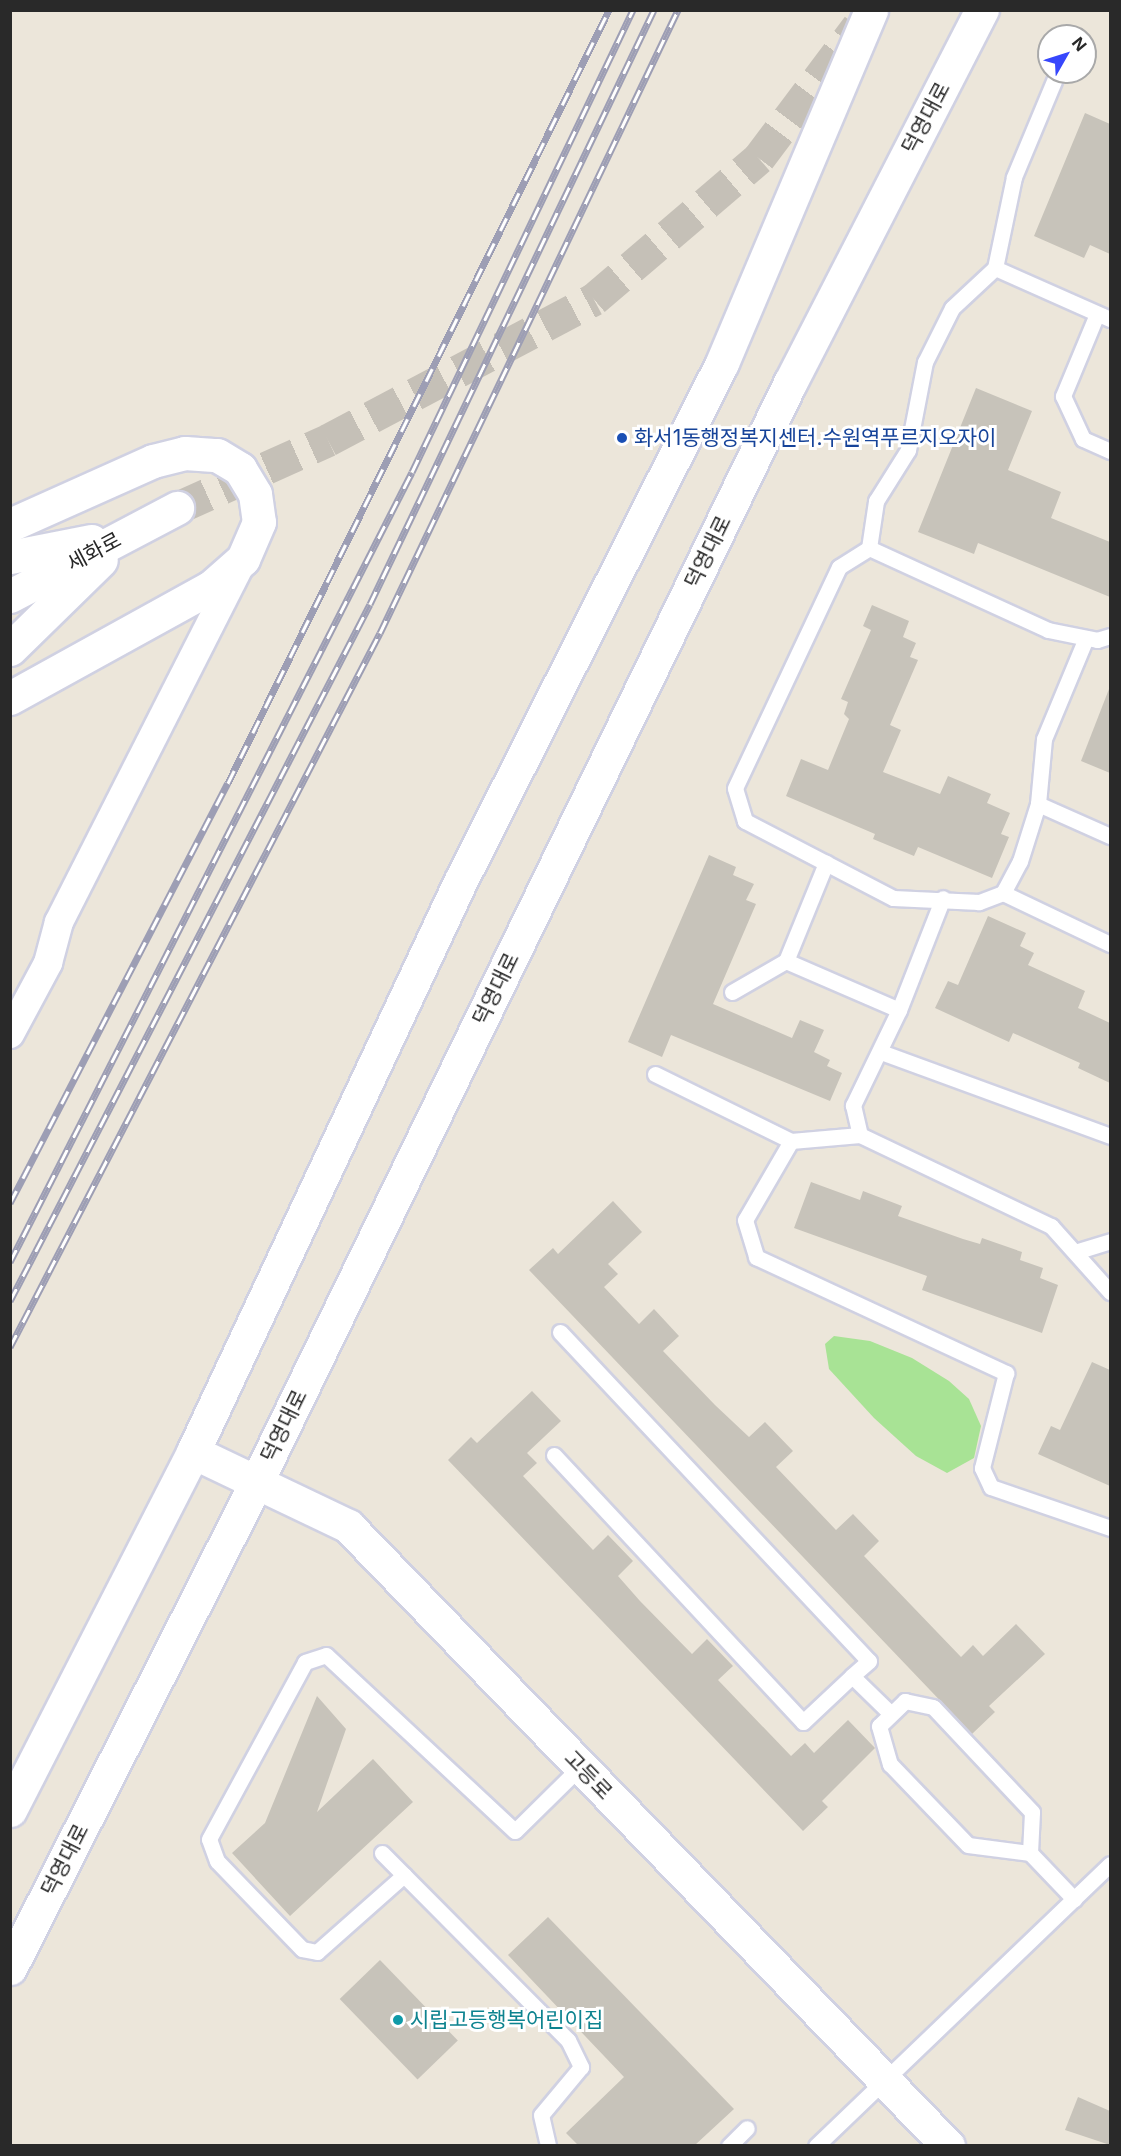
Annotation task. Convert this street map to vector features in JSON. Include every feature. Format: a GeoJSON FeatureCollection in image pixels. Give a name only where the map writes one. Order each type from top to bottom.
{"type":"FeatureCollection","features":[{"type":"Feature","properties":{"kind":"main road"},"geometry":{"type":"LineString","coordinates":[[10,1810],[193,1452],[460,882],[722,363],[871,10]]}},
{"type":"Feature","properties":{"kind":"main road","name":"덕영대로"},"geometry":{"type":"LineString","coordinates":[[10,1968],[257,1481],[790,383],[982,10]]}},
{"type":"Feature","properties":{"kind":"main road"},"geometry":{"type":"LineString","coordinates":[[10,525],[153,461],[185,453],[217,455],[240,470],[255,495],[259,522],[243,559],[211,587],[10,698]]}},
{"type":"Feature","properties":{"kind":"main road","name":"세화로"},"geometry":{"type":"LineString","coordinates":[[10,596],[177,508]]}},
{"type":"Feature","properties":{"kind":"main road"},"geometry":{"type":"LineString","coordinates":[[10,558],[128,534]]}},
{"type":"Feature","properties":{"kind":"main road"},"geometry":{"type":"LineString","coordinates":[[10,649],[128,534]]}},
{"type":"Feature","properties":{"kind":"main road","name":"고등로"},"geometry":{"type":"LineString","coordinates":[[193,1452],[348,1527],[948,2145]]}},
{"type":"Feature","properties":{"kind":"street"},"geometry":{"type":"LineString","coordinates":[[10,1034],[48,963],[60,922],[243,559]]}},
{"type":"Feature","properties":{"kind":"lane"},"geometry":{"type":"LineString","coordinates":[[1053,84],[1014,177],[995,268],[952,308],[925,362],[908,450],[876,501],[868,548],[839,567],[735,788],[745,821],[893,898],[943,898],[980,902],[1003,893],[1020,861],[1038,804],[1044,739],[1086,638]]}},
{"type":"Feature","properties":{"kind":"lane"},"geometry":{"type":"LineString","coordinates":[[995,268],[1104,316],[1063,396],[1083,439],[1110,451]]}},
{"type":"Feature","properties":{"kind":"lane"},"geometry":{"type":"LineString","coordinates":[[868,548],[1048,630],[1086,638],[1110,636]]}},
{"type":"Feature","properties":{"kind":"lane"},"geometry":{"type":"LineString","coordinates":[[1038,804],[1110,836]]}},
{"type":"Feature","properties":{"kind":"lane"},"geometry":{"type":"LineString","coordinates":[[732,992],[786,961],[826,863]]}},
{"type":"Feature","properties":{"kind":"lane"},"geometry":{"type":"LineString","coordinates":[[1003,893],[1110,944]]}},
{"type":"Feature","properties":{"kind":"lane"},"geometry":{"type":"LineString","coordinates":[[860,1135],[854,1105],[881,1052],[943,898]]}},
{"type":"Feature","properties":{"kind":"lane"},"geometry":{"type":"LineString","coordinates":[[786,961],[899,1010]]}},
{"type":"Feature","properties":{"kind":"lane"},"geometry":{"type":"LineString","coordinates":[[881,1052],[1110,1136]]}},
{"type":"Feature","properties":{"kind":"lane"},"geometry":{"type":"LineString","coordinates":[[655,1074],[791,1141],[860,1135],[1051,1226],[1110,1293]]}},
{"type":"Feature","properties":{"kind":"lane"},"geometry":{"type":"LineString","coordinates":[[791,1141],[745,1220],[756,1257],[1006,1373],[982,1468],[991,1487],[1110,1528]]}},
{"type":"Feature","properties":{"kind":"lane"},"geometry":{"type":"LineString","coordinates":[[1075,1252],[1110,1241]]}},
{"type":"Feature","properties":{"kind":"lane"},"geometry":{"type":"LineString","coordinates":[[554,1455],[804,1722],[869,1661],[560,1332]]}},
{"type":"Feature","properties":{"kind":"lane"},"geometry":{"type":"LineString","coordinates":[[404,1875],[317,1953],[302,1949],[217,1861],[209,1839],[305,1662],[326,1654],[514,1831],[580,1767]]}},
{"type":"Feature","properties":{"kind":"lane"},"geometry":{"type":"LineString","coordinates":[[852,1676],[891,1714]]}},
{"type":"Feature","properties":{"kind":"lane"},"geometry":{"type":"LineString","coordinates":[[1030,1853],[1032,1812],[933,1707],[905,1701],[879,1726],[890,1764],[968,1845],[1030,1853],[1074,1899]]}},
{"type":"Feature","properties":{"kind":"lane"},"geometry":{"type":"LineString","coordinates":[[382,1852],[568,2040],[580,2067],[541,2115],[548,2145]]}},
{"type":"Feature","properties":{"kind":"lane"},"geometry":{"type":"LineString","coordinates":[[816,2145],[1110,1864]]}},
{"type":"Feature","properties":{"kind":"lane"},"geometry":{"type":"LineString","coordinates":[[729,2145],[747,2128]]}},
{"type":"Feature","properties":{"kind":"green space"},"geometry":{"type":"Polygon","coordinates":[[[834,1336],[870,1341],[912,1358],[949,1381],[969,1399],[981,1426],[974,1458],[947,1473],[916,1456],[874,1418],[829,1369],[825,1344],[834,1336]]]}},
{"type":"Feature","properties":{"kind":"building"},"geometry":{"type":"Polygon","coordinates":[[[1085,113],[1110,124],[1110,254],[1090,245],[1084,258],[1034,236],[1085,113]]]}},
{"type":"Feature","properties":{"kind":"building"},"geometry":{"type":"Polygon","coordinates":[[[976,388],[1032,411],[1008,470],[1061,492],[1051,518],[1110,542],[1110,597],[978,543],[974,554],[918,532],[976,388]]]}},
{"type":"Feature","properties":{"kind":"building"},"geometry":{"type":"Polygon","coordinates":[[[872,605],[909,621],[903,637],[916,643],[910,657],[918,660],[890,725],[901,730],[883,772],[940,794],[948,776],[991,794],[987,803],[1010,813],[1001,834],[1009,837],[992,878],[918,847],[914,856],[873,839],[875,834],[786,796],[801,759],[828,770],[849,719],[844,714],[848,702],[841,699],[871,630],[863,626],[872,605]]]}},
{"type":"Feature","properties":{"kind":"building"},"geometry":{"type":"Polygon","coordinates":[[[1110,689],[1110,773],[1081,761],[1110,689]]]}},
{"type":"Feature","properties":{"kind":"building"},"geometry":{"type":"Polygon","coordinates":[[[709,855],[736,867],[733,875],[754,884],[746,900],[756,904],[713,1004],[792,1038],[800,1020],[824,1030],[814,1052],[830,1060],[827,1066],[842,1073],[830,1101],[671,1035],[662,1057],[628,1042],[709,855]]]}},
{"type":"Feature","properties":{"kind":"building"},"geometry":{"type":"Polygon","coordinates":[[[988,916],[1026,933],[1020,946],[1034,953],[1028,965],[1085,991],[1078,1008],[1110,1023],[1110,1083],[1078,1068],[1080,1063],[1013,1033],[1009,1042],[935,1008],[948,981],[958,985],[988,916]]]}},
{"type":"Feature","properties":{"kind":"building"},"geometry":{"type":"Polygon","coordinates":[[[811,1182],[860,1200],[863,1191],[902,1206],[898,1216],[980,1244],[982,1238],[1022,1252],[1020,1260],[1043,1268],[1040,1278],[1058,1285],[1042,1333],[922,1290],[927,1276],[794,1228],[811,1182]]]}},
{"type":"Feature","properties":{"kind":"building"},"geometry":{"type":"Polygon","coordinates":[[[613,1201],[642,1232],[608,1264],[618,1274],[604,1287],[639,1324],[654,1309],[679,1336],[663,1351],[749,1437],[765,1422],[793,1451],[776,1467],[836,1530],[853,1514],[879,1541],[864,1556],[961,1657],[973,1645],[983,1656],[1016,1624],[1045,1654],[989,1706],[995,1712],[972,1734],[529,1270],[553,1248],[558,1254],[613,1201]]]}},
{"type":"Feature","properties":{"kind":"building"},"geometry":{"type":"Polygon","coordinates":[[[1092,1362],[1110,1370],[1110,1486],[1038,1454],[1051,1426],[1060,1430],[1092,1362]]]}},
{"type":"Feature","properties":{"kind":"building"},"geometry":{"type":"Polygon","coordinates":[[[532,1391],[561,1421],[527,1453],[537,1463],[523,1476],[593,1550],[608,1535],[633,1561],[618,1576],[640,1601],[692,1654],[707,1639],[733,1666],[718,1680],[791,1756],[805,1743],[814,1753],[848,1720],[875,1748],[822,1801],[828,1807],[803,1831],[448,1460],[471,1437],[477,1443],[532,1391]]]}},
{"type":"Feature","properties":{"kind":"building"},"geometry":{"type":"Polygon","coordinates":[[[317,1696],[346,1729],[317,1812],[373,1759],[413,1802],[290,1916],[232,1853],[265,1823],[317,1696]]]}},
{"type":"Feature","properties":{"kind":"building"},"geometry":{"type":"Polygon","coordinates":[[[548,1917],[734,2109],[695,2145],[578,2145],[566,2133],[624,2077],[508,1955],[548,1917]]]}},
{"type":"Feature","properties":{"kind":"building","name":"시립고등행복어린이집"},"geometry":{"type":"Polygon","coordinates":[[[380,1960],[458,2041],[418,2079],[340,1999],[380,1960]]]}},
{"type":"Feature","properties":{"kind":"building"},"geometry":{"type":"Polygon","coordinates":[[[1078,2097],[1110,2111],[1110,2145],[1065,2130],[1078,2097]]]}},
{"type":"Feature","properties":{"kind":"tunnel"},"geometry":{"type":"LineString","coordinates":[[177,508],[328,440],[594,299],[759,158],[858,26]]}},
{"type":"Feature","properties":{"kind":"railway"},"geometry":{"type":"LineString","coordinates":[[10,1203],[228,783],[609,10]]}},
{"type":"Feature","properties":{"kind":"railway"},"geometry":{"type":"LineString","coordinates":[[10,1262],[412,472],[633,10]]}},
{"type":"Feature","properties":{"kind":"railway"},"geometry":{"type":"LineString","coordinates":[[10,1301],[370,604],[654,10]]}},
{"type":"Feature","properties":{"kind":"railway"},"geometry":{"type":"LineString","coordinates":[[10,1347],[380,633],[678,10]]}},
{"type":"Feature","properties":{"kind":"place","name":"화서1동행정복지센터.수원역푸르지오자이"},"geometry":{"type":"Point","coordinates":[622,438]}},
{"type":"Feature","properties":{"kind":"place","name":"시립고등행복어린이집"},"geometry":{"type":"Point","coordinates":[398,2020]}}]}
